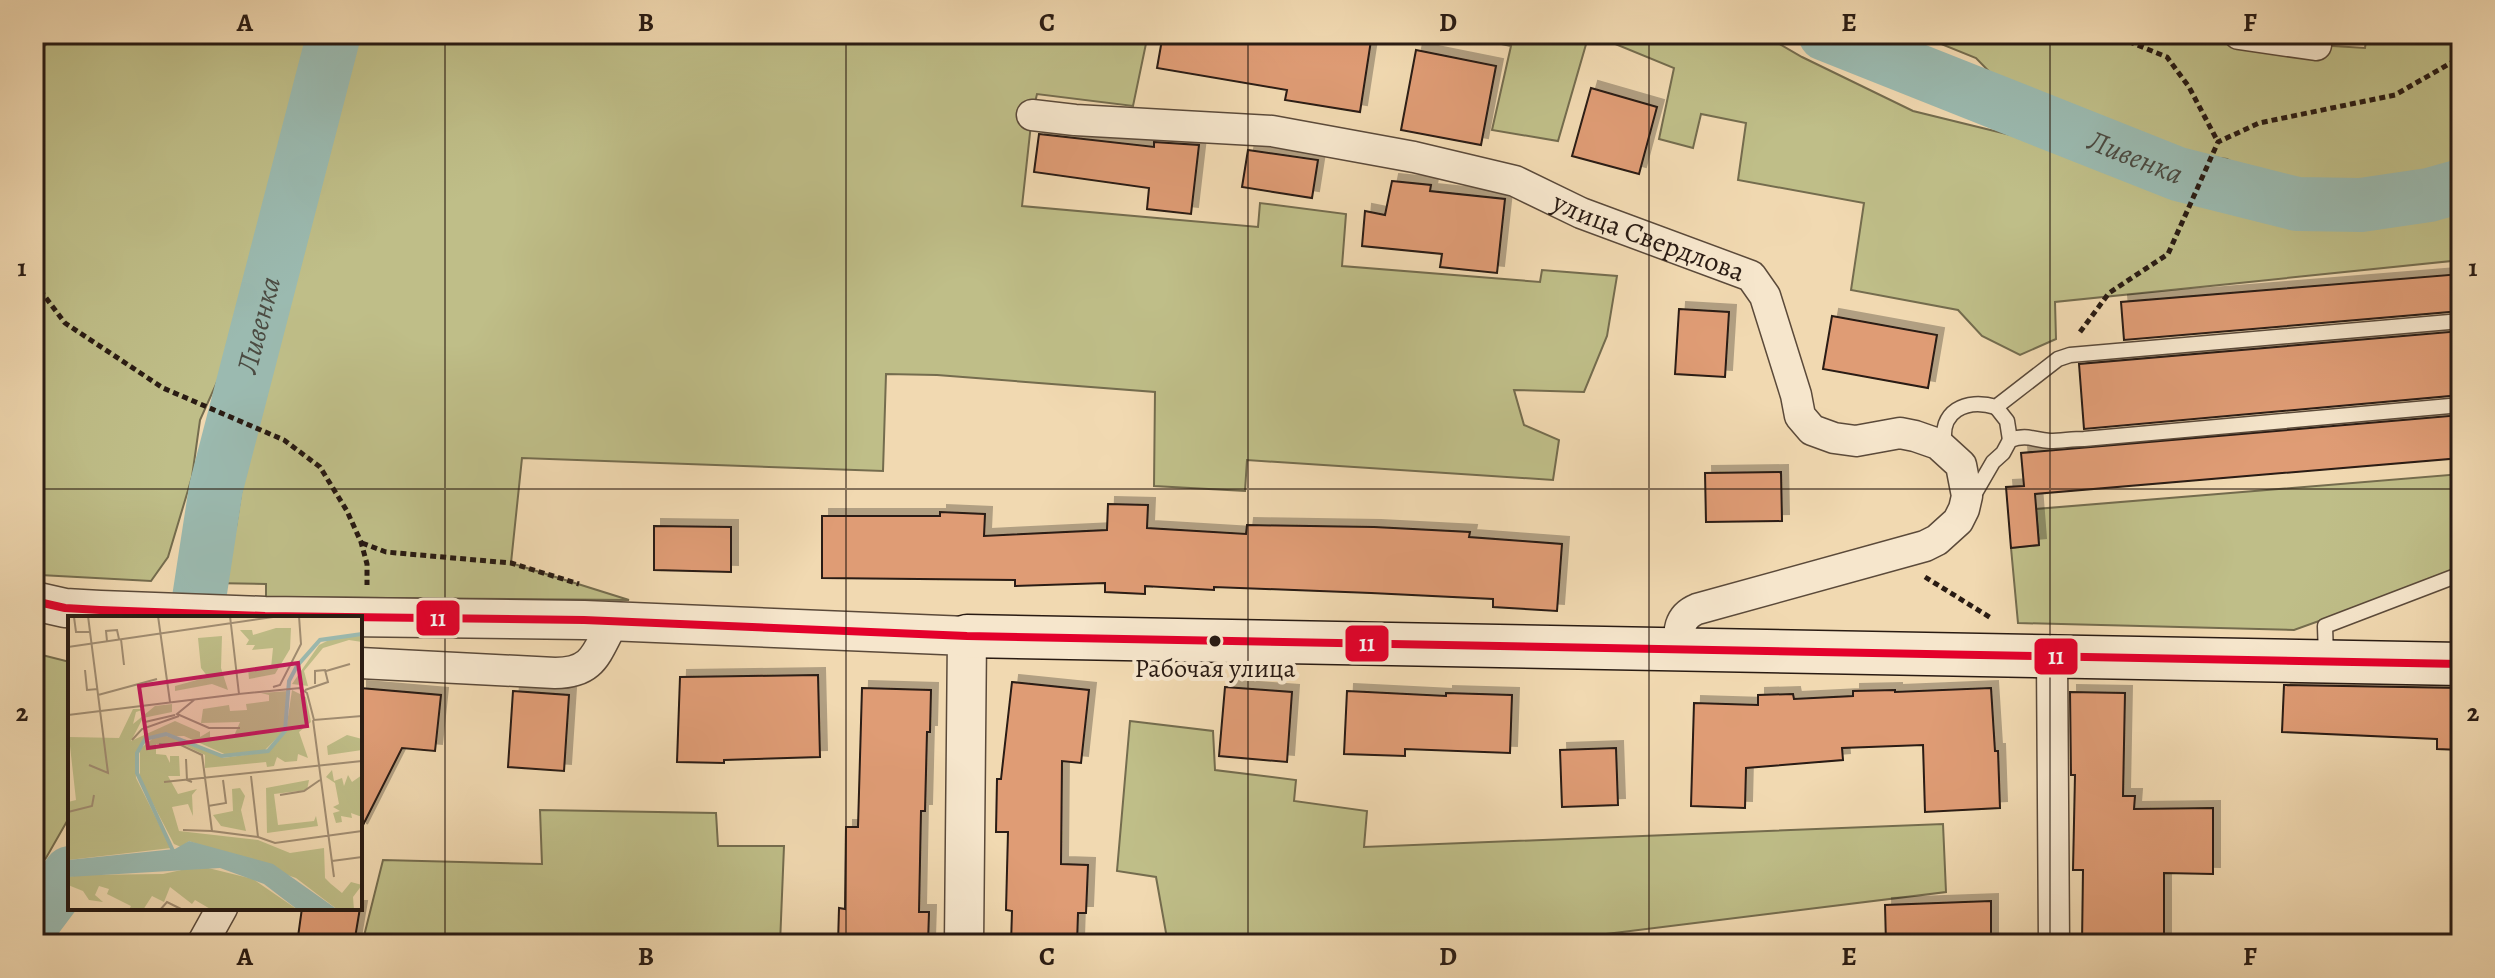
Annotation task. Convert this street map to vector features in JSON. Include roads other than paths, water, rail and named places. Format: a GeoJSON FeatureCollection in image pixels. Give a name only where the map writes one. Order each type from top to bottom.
{"type":"FeatureCollection","features":[{"type":"Feature","properties":{"kind":"main road"},"geometry":{"type":"LineString","coordinates":[[967,636],[2461,664]]}},
{"type":"Feature","properties":{"kind":"street"},"geometry":{"type":"LineString","coordinates":[[2239,34],[2316,45]]}},
{"type":"Feature","properties":{"kind":"street","name":"улица Свердлова"},"geometry":{"type":"LineString","coordinates":[[1032,115],[1272,131],[1414,157],[1515,181],[1581,213],[1682,253],[1751,276],[1765,296],[1800,416],[1812,430],[1834,438],[1856,441],[1900,433],[1930,441],[1954,458]]}},
{"type":"Feature","properties":{"kind":"street"},"geometry":{"type":"LineString","coordinates":[[1684,649],[1679,641],[1681,626],[1685,617],[1697,609],[1925,546],[1958,521],[1967,496],[1954,458]]}},
{"type":"Feature","properties":{"kind":"street"},"geometry":{"type":"LineString","coordinates":[[34,601],[65,608],[265,616]]}},
{"type":"Feature","properties":{"kind":"street"},"geometry":{"type":"LineString","coordinates":[[362,617],[614,621],[967,636],[964,944]]}},
{"type":"Feature","properties":{"kind":"street"},"geometry":{"type":"LineString","coordinates":[[362,663],[555,673],[580,671],[588,665],[614,621]]}},
{"type":"Feature","properties":{"kind":"street"},"geometry":{"type":"LineString","coordinates":[[2052,657],[2054,944]]}},
{"type":"Feature","properties":{"kind":"street"},"geometry":{"type":"LineString","coordinates":[[202,944],[221,910]]}},
{"type":"Feature","properties":{"kind":"lane"},"geometry":{"type":"LineString","coordinates":[[1996,407],[2058,359],[2070,355],[2461,321]]}},
{"type":"Feature","properties":{"kind":"lane"},"geometry":{"type":"LineString","coordinates":[[1958,521],[1993,462],[2003,453],[2010,440],[2007,421],[1996,407],[1973,403],[1957,409],[1944,431],[1954,458],[1977,467],[1993,462]]}},
{"type":"Feature","properties":{"kind":"lane"},"geometry":{"type":"LineString","coordinates":[[2010,440],[2029,436],[2047,441],[2084,439],[2461,405]]}},
{"type":"Feature","properties":{"kind":"lane"},"geometry":{"type":"LineString","coordinates":[[2326,661],[2325,626],[2461,574]]}},
{"type":"Feature","properties":{"kind":"waterway","name":"Ливенка"},"geometry":{"type":"LineString","coordinates":[[196,616],[216,488],[334,34]]}},
{"type":"Feature","properties":{"kind":"waterway","name":"Ливенка"},"geometry":{"type":"LineString","coordinates":[[1825,34],[2178,174],[2297,204],[2361,205],[2429,195],[2461,186]]}},
{"type":"Feature","properties":{"kind":"waterway","name":"Ливенка"},"geometry":{"type":"LineString","coordinates":[[34,921],[68,876]]}},
{"type":"Feature","properties":{"kind":"place","name":"Рабочая улица"},"geometry":{"type":"Point","coordinates":[1215,641]}}]}
